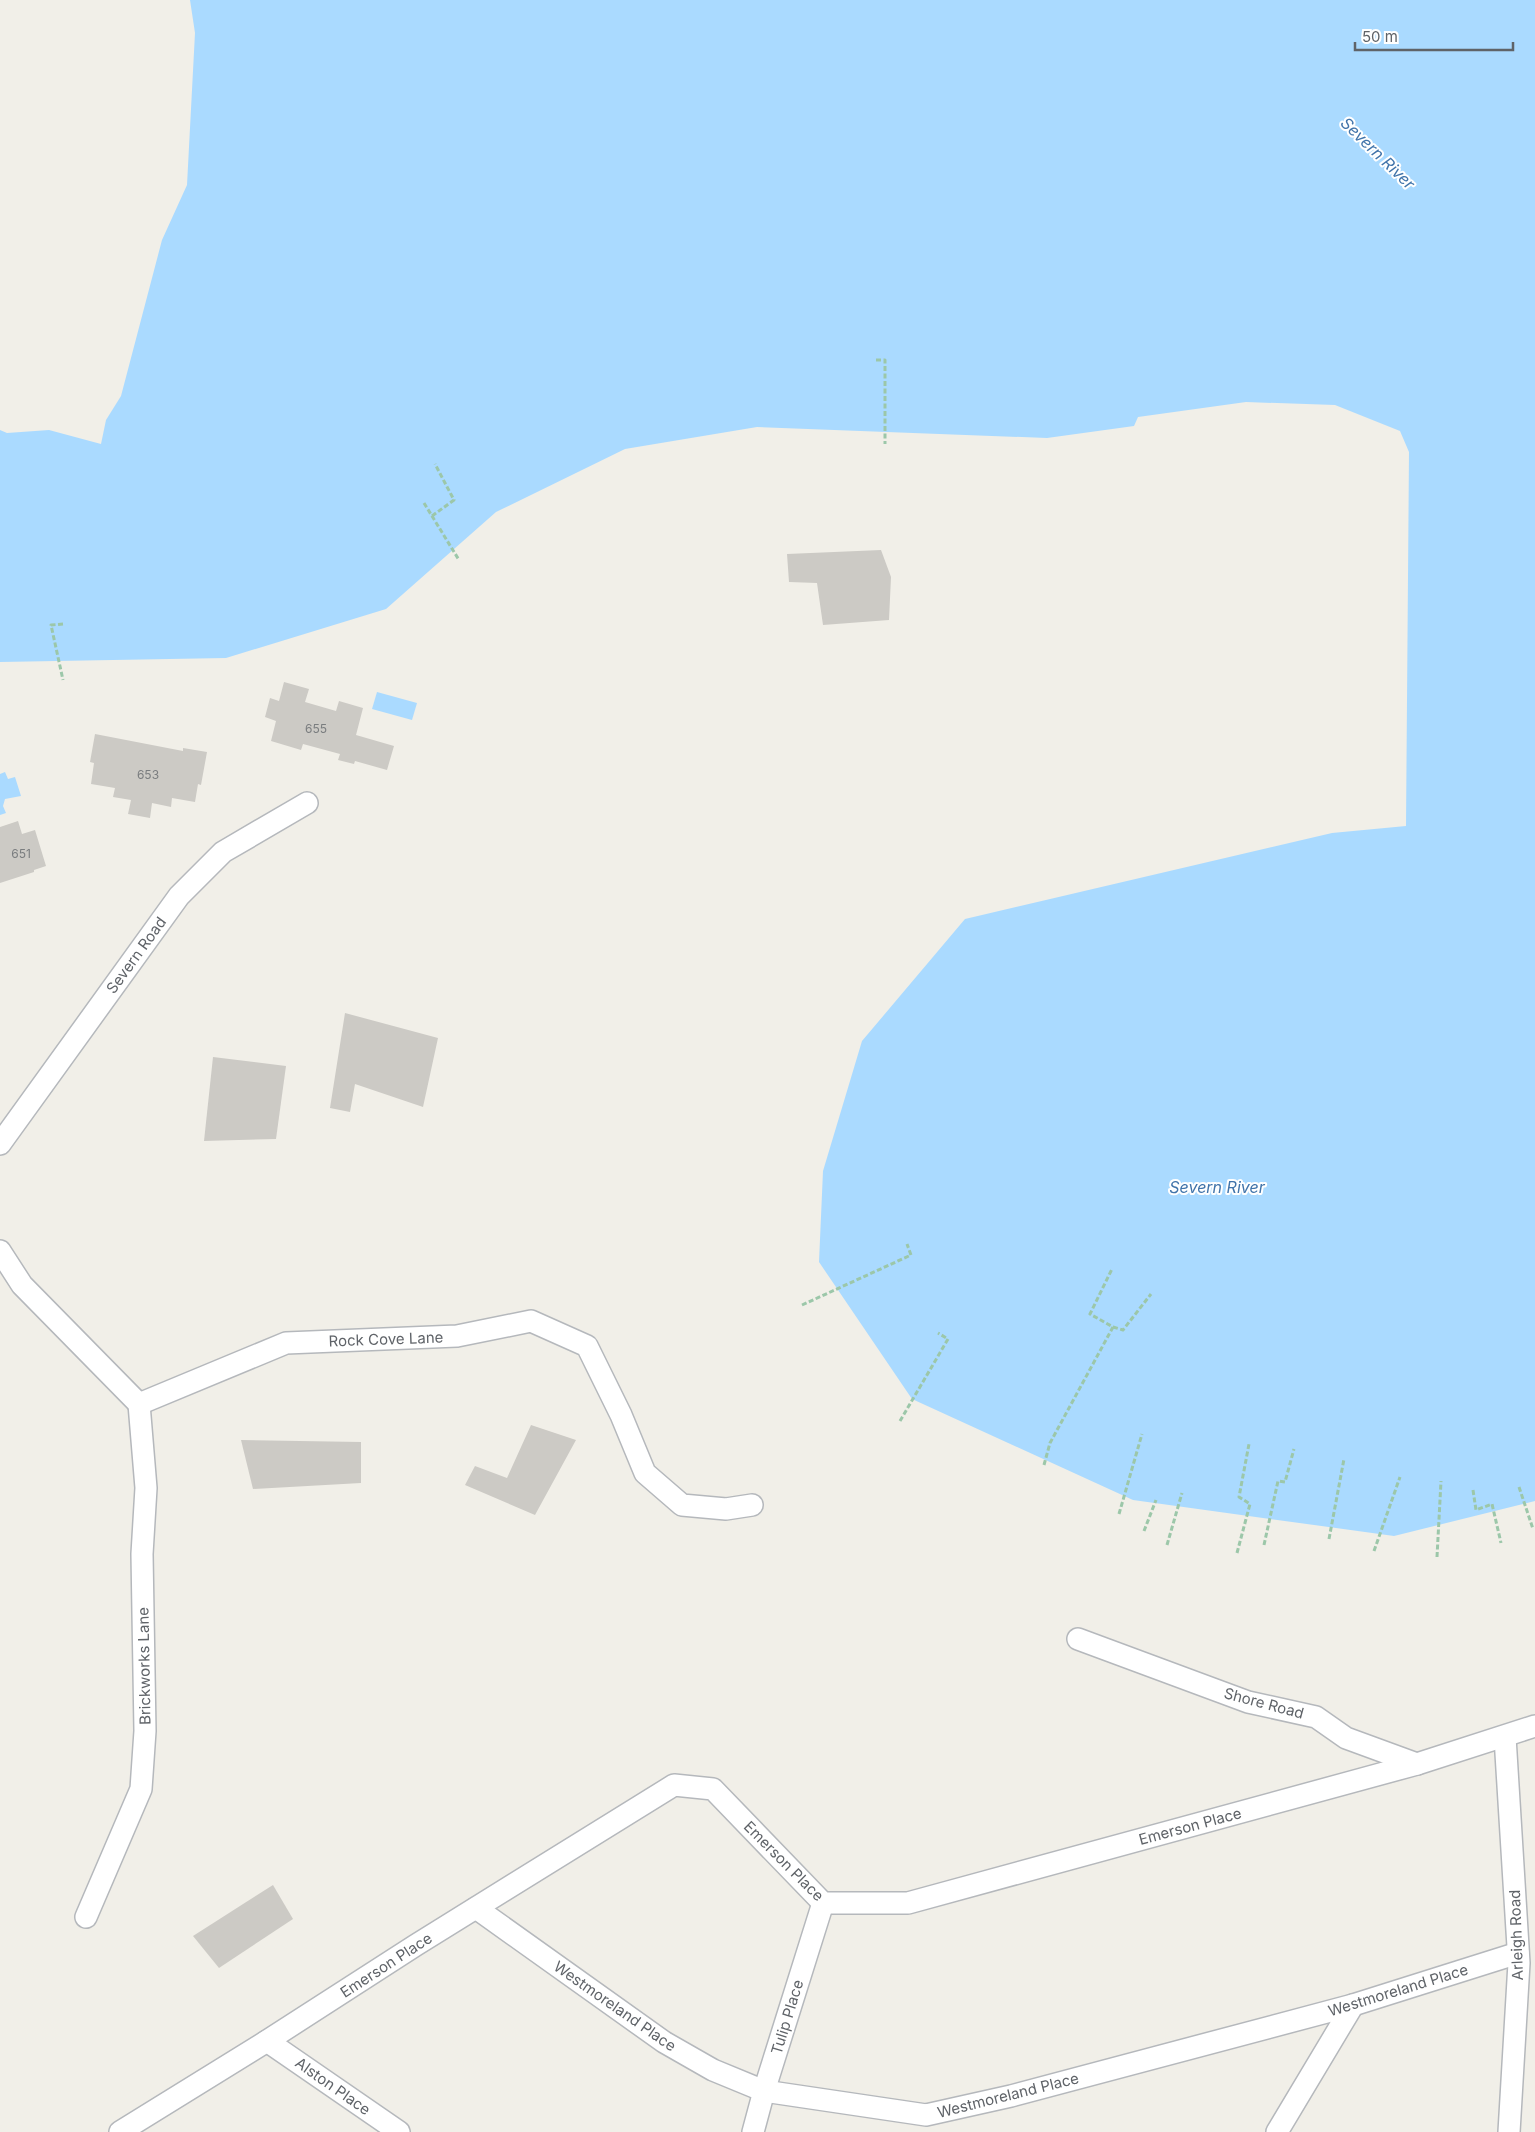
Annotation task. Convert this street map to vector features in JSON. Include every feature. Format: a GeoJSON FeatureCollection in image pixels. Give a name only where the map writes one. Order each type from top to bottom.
{"type":"FeatureCollection","features":[{"type":"Feature","properties":{"kind":"street","name":"Severn Road"},"geometry":{"type":"LineString","coordinates":[[0,1144],[179,896],[223,852],[307,804]]}},
{"type":"Feature","properties":{"kind":"street"},"geometry":{"type":"LineString","coordinates":[[0,1251],[22,1286],[139,1404]]}},
{"type":"Feature","properties":{"kind":"street","name":"Rock Cove Lane"},"geometry":{"type":"LineString","coordinates":[[139,1404],[286,1343],[457,1336],[531,1321],[588,1346],[621,1415],[645,1473],[682,1505],[726,1509],[752,1505]]}},
{"type":"Feature","properties":{"kind":"street","name":"Brickworks Lane"},"geometry":{"type":"LineString","coordinates":[[86,1917],[141,1789],[145,1731],[142,1554],[146,1488],[139,1404]]}},
{"type":"Feature","properties":{"kind":"street","name":"Shore Road"},"geometry":{"type":"LineString","coordinates":[[1078,1639],[1248,1702],[1316,1717],[1346,1738],[1417,1764]]}},
{"type":"Feature","properties":{"kind":"street","name":"Emerson Place"},"geometry":{"type":"LineString","coordinates":[[120,2132],[674,1785],[713,1790],[823,1903],[908,1903],[1417,1764],[1535,1726]]}},
{"type":"Feature","properties":{"kind":"street","name":"Arleigh Road"},"geometry":{"type":"LineString","coordinates":[[1505,1737],[1518,1953],[1509,2132]]}},
{"type":"Feature","properties":{"kind":"street","name":"Tulip Place"},"geometry":{"type":"LineString","coordinates":[[753,2132],[823,1903]]}},
{"type":"Feature","properties":{"kind":"street","name":"Westmoreland Place"},"geometry":{"type":"LineString","coordinates":[[476,1908],[664,2042],[713,2070],[764,2091],[926,2115],[1011,2096],[1353,2005],[1518,1953]]}},
{"type":"Feature","properties":{"kind":"street"},"geometry":{"type":"LineString","coordinates":[[1277,2132],[1353,2005]]}},
{"type":"Feature","properties":{"kind":"street","name":"Alston Place"},"geometry":{"type":"LineString","coordinates":[[267,2041],[398,2132]]}},
{"type":"Feature","properties":{"kind":"path"},"geometry":{"type":"LineString","coordinates":[[876,360],[884,360],[885,444]]}},
{"type":"Feature","properties":{"kind":"path"},"geometry":{"type":"LineString","coordinates":[[432,516],[454,500],[435,464]]}},
{"type":"Feature","properties":{"kind":"path"},"geometry":{"type":"LineString","coordinates":[[424,504],[459,560]]}},
{"type":"Feature","properties":{"kind":"path"},"geometry":{"type":"LineString","coordinates":[[63,624],[51,625],[63,680]]}},
{"type":"Feature","properties":{"kind":"path"},"geometry":{"type":"LineString","coordinates":[[802,1305],[911,1255],[907,1244]]}},
{"type":"Feature","properties":{"kind":"path"},"geometry":{"type":"LineString","coordinates":[[1112,1269],[1090,1314],[1124,1330],[1151,1294]]}},
{"type":"Feature","properties":{"kind":"path"},"geometry":{"type":"LineString","coordinates":[[1044,1465],[1050,1443],[1113,1326]]}},
{"type":"Feature","properties":{"kind":"path"},"geometry":{"type":"LineString","coordinates":[[900,1421],[948,1339],[938,1333]]}},
{"type":"Feature","properties":{"kind":"path"},"geometry":{"type":"LineString","coordinates":[[1119,1514],[1142,1434]]}},
{"type":"Feature","properties":{"kind":"path"},"geometry":{"type":"LineString","coordinates":[[1237,1553],[1250,1504],[1239,1497],[1249,1444]]}},
{"type":"Feature","properties":{"kind":"path"},"geometry":{"type":"LineString","coordinates":[[1264,1545],[1278,1481],[1285,1482],[1294,1449]]}},
{"type":"Feature","properties":{"kind":"path"},"geometry":{"type":"LineString","coordinates":[[1330,1539],[1344,1459]]}},
{"type":"Feature","properties":{"kind":"path"},"geometry":{"type":"LineString","coordinates":[[1374,1551],[1400,1477]]}},
{"type":"Feature","properties":{"kind":"path"},"geometry":{"type":"LineString","coordinates":[[1438,1557],[1441,1481]]}},
{"type":"Feature","properties":{"kind":"path"},"geometry":{"type":"LineString","coordinates":[[1519,1486],[1533,1529]]}},
{"type":"Feature","properties":{"kind":"path"},"geometry":{"type":"LineString","coordinates":[[1473,1490],[1476,1510],[1492,1504],[1500,1542]]}},
{"type":"Feature","properties":{"kind":"path"},"geometry":{"type":"LineString","coordinates":[[1167,1545],[1182,1493]]}},
{"type":"Feature","properties":{"kind":"path"},"geometry":{"type":"LineString","coordinates":[[1144,1531],[1156,1500]]}},
{"type":"Feature","properties":{"kind":"water","name":"Severn River"},"geometry":{"type":"Polygon","coordinates":[[[190,0],[1535,0],[1535,1501],[1394,1536],[1133,1500],[912,1399],[819,1262],[823,1171],[862,1041],[965,919],[1332,833],[1406,826],[1409,452],[1400,431],[1335,405],[1246,402],[1138,417],[1134,426],[1047,438],[757,427],[625,449],[496,512],[386,609],[226,658],[0,662],[0,430],[7,433],[49,430],[101,444],[106,420],[121,396],[162,240],[187,185],[195,33],[190,0]]]}},
{"type":"Feature","properties":{"kind":"water"},"geometry":{"type":"Polygon","coordinates":[[[377,692],[417,703],[412,720],[372,709],[377,692]]]}},
{"type":"Feature","properties":{"kind":"water"},"geometry":{"type":"Polygon","coordinates":[[[5,772],[8,779],[15,777],[21,796],[5,799],[3,806],[6,813],[0,815],[0,774],[5,772]]]}},
{"type":"Feature","properties":{"kind":"building"},"geometry":{"type":"Polygon","coordinates":[[[881,550],[891,577],[889,620],[823,625],[817,583],[789,582],[787,554],[881,550]]]}},
{"type":"Feature","properties":{"kind":"building"},"geometry":{"type":"Polygon","coordinates":[[[284,682],[309,689],[305,702],[336,711],[339,701],[363,708],[356,735],[394,746],[387,770],[355,761],[354,764],[338,760],[340,754],[303,744],[301,750],[271,741],[276,721],[265,717],[270,698],[279,701],[284,682]]]}},
{"type":"Feature","properties":{"kind":"building"},"geometry":{"type":"Polygon","coordinates":[[[95,734],[183,751],[183,748],[207,752],[201,785],[198,784],[195,802],[172,798],[171,807],[152,803],[150,818],[128,814],[131,800],[113,797],[115,788],[91,784],[94,763],[90,762],[95,734]]]}},
{"type":"Feature","properties":{"kind":"building"},"geometry":{"type":"Polygon","coordinates":[[[18,821],[22,834],[35,830],[46,866],[0,883],[0,827],[18,821]]]}},
{"type":"Feature","properties":{"kind":"building"},"geometry":{"type":"Polygon","coordinates":[[[345,1013],[438,1038],[423,1107],[355,1084],[350,1112],[330,1108],[345,1013]]]}},
{"type":"Feature","properties":{"kind":"building"},"geometry":{"type":"Polygon","coordinates":[[[213,1057],[286,1066],[276,1139],[204,1141],[213,1057]]]}},
{"type":"Feature","properties":{"kind":"building"},"geometry":{"type":"Polygon","coordinates":[[[531,1425],[576,1440],[535,1515],[465,1485],[475,1466],[507,1478],[531,1425]]]}},
{"type":"Feature","properties":{"kind":"building"},"geometry":{"type":"Polygon","coordinates":[[[241,1440],[361,1442],[361,1483],[253,1489],[241,1440]]]}},
{"type":"Feature","properties":{"kind":"building"},"geometry":{"type":"Polygon","coordinates":[[[273,1885],[293,1919],[219,1968],[193,1936],[273,1885]]]}}]}
